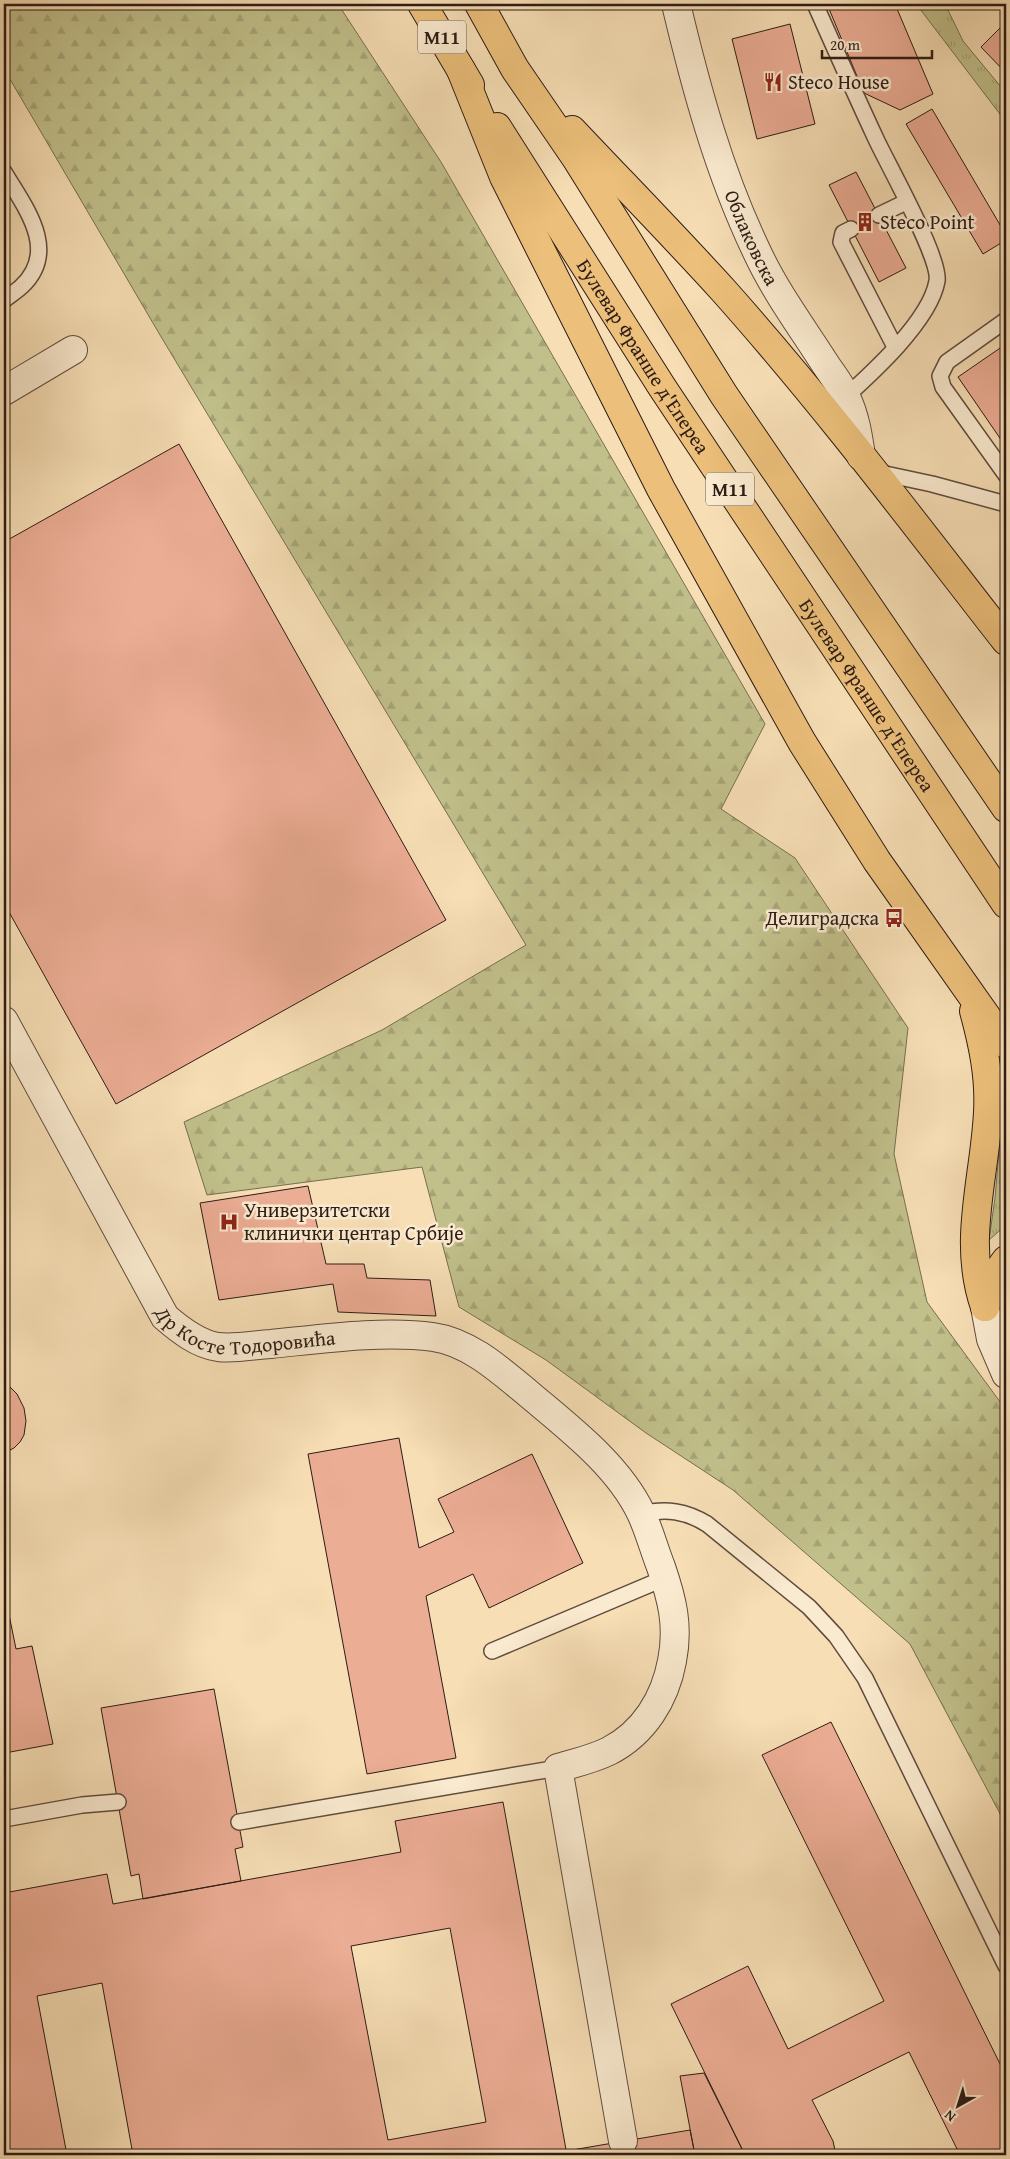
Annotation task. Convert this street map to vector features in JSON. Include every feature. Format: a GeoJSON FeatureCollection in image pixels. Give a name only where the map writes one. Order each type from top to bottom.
{"type":"FeatureCollection","features":[{"type":"Feature","properties":{"kind":"highway","name":"Булевар Франше д'Епереа"},"geometry":{"type":"LineString","coordinates":[[422,4],[461,70],[662,387],[1006,904]]}},
{"type":"Feature","properties":{"kind":"highway","name":"M11"},"geometry":{"type":"LineString","coordinates":[[479,4],[515,70],[576,158],[724,394],[1006,808]]}},
{"type":"Feature","properties":{"kind":"highway"},"geometry":{"type":"LineString","coordinates":[[461,70],[504,177],[662,489],[802,742],[877,861],[1006,1044]]}},
{"type":"Feature","properties":{"kind":"highway"},"geometry":{"type":"LineString","coordinates":[[515,70],[722,290],[836,405],[867,464],[1006,641]]}},
{"type":"Feature","properties":{"kind":"highway"},"geometry":{"type":"LineString","coordinates":[[970,995],[985,1050],[988,1084],[988,1112],[974,1224],[975,1269],[985,1307]]}},
{"type":"Feature","properties":{"kind":"highway"},"geometry":{"type":"LineString","coordinates":[[985,1307],[998,1271],[1006,1260]]}},
{"type":"Feature","properties":{"kind":"street","name":"Облаковска"},"geometry":{"type":"LineString","coordinates":[[678,5],[687,54],[714,141],[735,200],[756,252],[836,405]]}},
{"type":"Feature","properties":{"kind":"street"},"geometry":{"type":"LineString","coordinates":[[4,391],[73,350]]}},
{"type":"Feature","properties":{"kind":"street","name":"Др Косте Тодоровића"},"geometry":{"type":"LineString","coordinates":[[4,1021],[164,1318],[182,1331],[216,1346],[238,1348],[367,1335],[433,1337],[451,1341],[482,1357],[516,1383],[592,1448],[615,1475],[641,1514],[665,1578],[674,1614],[676,1639],[665,1688],[657,1705],[627,1741],[606,1752],[558,1768]]}},
{"type":"Feature","properties":{"kind":"street"},"geometry":{"type":"LineString","coordinates":[[985,1307],[992,1338],[1006,1374]]}},
{"type":"Feature","properties":{"kind":"street"},"geometry":{"type":"LineString","coordinates":[[558,1768],[623,2141]]}},
{"type":"Feature","properties":{"kind":"lane"},"geometry":{"type":"LineString","coordinates":[[815,4],[876,140],[932,253],[938,278],[930,301],[895,347],[836,405]]}},
{"type":"Feature","properties":{"kind":"lane"},"geometry":{"type":"LineString","coordinates":[[4,172],[32,221],[38,236],[39,250],[37,262],[31,275],[23,285],[4,300]]}},
{"type":"Feature","properties":{"kind":"lane"},"geometry":{"type":"LineString","coordinates":[[879,215],[906,202]]}},
{"type":"Feature","properties":{"kind":"lane"},"geometry":{"type":"LineString","coordinates":[[851,229],[843,233],[841,242],[895,347]]}},
{"type":"Feature","properties":{"kind":"lane"},"geometry":{"type":"LineString","coordinates":[[1006,320],[947,362],[940,376],[943,387],[1006,475]]}},
{"type":"Feature","properties":{"kind":"lane"},"geometry":{"type":"LineString","coordinates":[[867,464],[1006,504]]}},
{"type":"Feature","properties":{"kind":"lane"},"geometry":{"type":"LineString","coordinates":[[641,1514],[658,1510],[676,1511],[689,1514],[707,1524],[809,1607],[836,1636],[865,1678],[1006,1966]]}},
{"type":"Feature","properties":{"kind":"lane"},"geometry":{"type":"LineString","coordinates":[[492,1651],[665,1578]]}},
{"type":"Feature","properties":{"kind":"lane"},"geometry":{"type":"LineString","coordinates":[[238,1822],[558,1768]]}},
{"type":"Feature","properties":{"kind":"lane"},"geometry":{"type":"LineString","coordinates":[[4,1819],[82,1805],[118,1802]]}},
{"type":"Feature","properties":{"kind":"green space"},"geometry":{"type":"Polygon","coordinates":[[[4,4],[338,4],[441,162],[765,724],[721,809],[795,858],[908,1028],[894,1154],[927,1302],[1006,1410],[1006,1825],[910,1644],[733,1490],[646,1433],[546,1360],[459,1307],[422,1167],[207,1195],[184,1122],[382,1030],[526,945],[160,335],[4,69],[4,4]]]}},
{"type":"Feature","properties":{"kind":"green space"},"geometry":{"type":"Polygon","coordinates":[[[920,4],[945,4],[963,41],[1006,93],[1006,122],[920,9],[920,4]]]}},
{"type":"Feature","properties":{"kind":"green space"},"geometry":{"type":"Polygon","coordinates":[[[1006,1071],[1006,1225],[989,1240],[995,1198],[1006,1071]]]}},
{"type":"Feature","properties":{"kind":"building"},"geometry":{"type":"Polygon","coordinates":[[[827,4],[895,4],[933,94],[900,110],[864,93],[827,4]]]}},
{"type":"Feature","properties":{"kind":"building"},"geometry":{"type":"Polygon","coordinates":[[[1006,22],[1006,73],[981,47],[1006,22]]]}},
{"type":"Feature","properties":{"kind":"building","name":"Steco House"},"geometry":{"type":"Polygon","coordinates":[[[790,24],[815,124],[757,139],[732,39],[790,24]]]}},
{"type":"Feature","properties":{"kind":"building"},"geometry":{"type":"Polygon","coordinates":[[[932,109],[1006,235],[1006,240],[983,254],[906,124],[932,109]]]}},
{"type":"Feature","properties":{"kind":"building","name":"Steco Point"},"geometry":{"type":"Polygon","coordinates":[[[856,172],[906,268],[879,282],[829,185],[856,172]]]}},
{"type":"Feature","properties":{"kind":"building"},"geometry":{"type":"Polygon","coordinates":[[[1006,344],[1006,447],[958,377],[1006,344]]]}},
{"type":"Feature","properties":{"kind":"building"},"geometry":{"type":"Polygon","coordinates":[[[179,444],[446,920],[116,1104],[4,903],[4,542],[179,444]]]}},
{"type":"Feature","properties":{"kind":"building"},"geometry":{"type":"Polygon","coordinates":[[[308,1186],[326,1264],[364,1264],[367,1278],[430,1280],[436,1316],[338,1312],[333,1284],[219,1300],[200,1203],[308,1186]]]}},
{"type":"Feature","properties":{"kind":"building"},"geometry":{"type":"Polygon","coordinates":[[[4,1383],[17,1394],[24,1408],[26,1421],[24,1435],[20,1442],[14,1448],[4,1453],[4,1383]]]}},
{"type":"Feature","properties":{"kind":"building"},"geometry":{"type":"Polygon","coordinates":[[[399,1438],[419,1548],[454,1532],[438,1499],[532,1454],[583,1563],[489,1608],[473,1574],[426,1596],[456,1758],[367,1774],[308,1454],[399,1438]]]}},
{"type":"Feature","properties":{"kind":"building"},"geometry":{"type":"Polygon","coordinates":[[[4,1590],[16,1649],[32,1646],[53,1744],[5,1753],[4,1746],[4,1590]]]}},
{"type":"Feature","properties":{"kind":"building"},"geometry":{"type":"Polygon","coordinates":[[[214,1689],[243,1847],[235,1849],[241,1881],[143,1899],[139,1874],[131,1876],[101,1708],[214,1689]]]}},
{"type":"Feature","properties":{"kind":"building"},"geometry":{"type":"Polygon","coordinates":[[[831,1722],[1006,2076],[1006,2155],[960,2155],[909,2052],[812,2100],[833,2141],[836,2155],[745,2155],[671,2004],[748,1966],[788,2049],[884,2001],[762,1755],[831,1722]]]}},
{"type":"Feature","properties":{"kind":"building"},"geometry":{"type":"Polygon","coordinates":[[[503,1802],[567,2155],[133,2155],[102,1983],[37,1996],[67,2155],[4,2155],[4,1893],[107,1874],[113,1904],[401,1852],[395,1821],[503,1802]],[[450,1928],[351,1946],[388,2140],[486,2122],[450,1928]]]}},
{"type":"Feature","properties":{"kind":"building"},"geometry":{"type":"Polygon","coordinates":[[[704,2073],[745,2155],[695,2155],[680,2076],[704,2073]]]}},
{"type":"Feature","properties":{"kind":"building"},"geometry":{"type":"Polygon","coordinates":[[[690,2130],[695,2155],[567,2155],[566,2151],[690,2130]]]}},
{"type":"Feature","properties":{"kind":"place","name":"Steco House"},"geometry":{"type":"Point","coordinates":[773,82]}},
{"type":"Feature","properties":{"kind":"place","name":"Steco Point"},"geometry":{"type":"Point","coordinates":[865,222]}},
{"type":"Feature","properties":{"kind":"place","name":"Делиградска"},"geometry":{"type":"Point","coordinates":[894,918]}},
{"type":"Feature","properties":{"kind":"place","name":"Универзитетски клинички центар Србије"},"geometry":{"type":"Point","coordinates":[229,1222]}}]}
